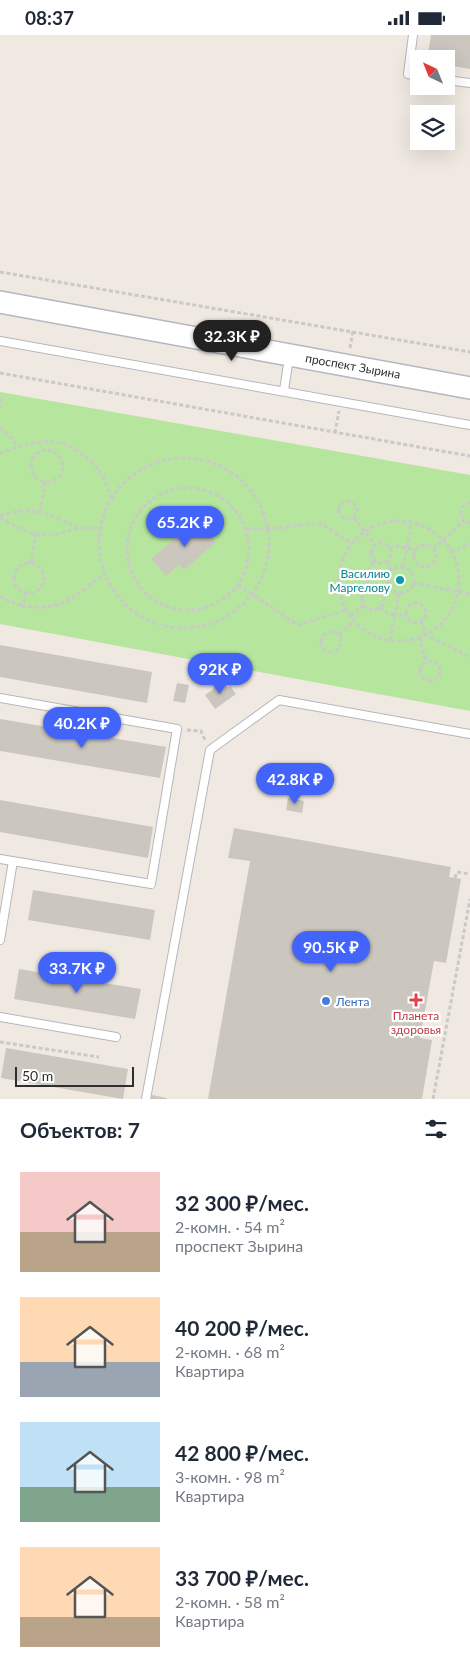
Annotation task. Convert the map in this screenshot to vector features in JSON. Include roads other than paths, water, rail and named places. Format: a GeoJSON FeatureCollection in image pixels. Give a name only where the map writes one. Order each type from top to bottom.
{"type":"FeatureCollection","features":[{"type":"Feature","properties":{"kind":"street","name":"проспект Зырина"},"geometry":{"type":"LineString","coordinates":[[0,301],[470,388]]}},
{"type":"Feature","properties":{"kind":"lane"},"geometry":{"type":"LineString","coordinates":[[412,50],[414,35]]}},
{"type":"Feature","properties":{"kind":"lane"},"geometry":{"type":"LineString","coordinates":[[410,61],[408,74],[410,74]]}},
{"type":"Feature","properties":{"kind":"lane"},"geometry":{"type":"LineString","coordinates":[[455,81],[470,83]]}},
{"type":"Feature","properties":{"kind":"lane"},"geometry":{"type":"LineString","coordinates":[[0,341],[284,390],[470,425]]}},
{"type":"Feature","properties":{"kind":"lane"},"geometry":{"type":"LineString","coordinates":[[284,390],[290,354]]}},
{"type":"Feature","properties":{"kind":"lane"},"geometry":{"type":"LineString","coordinates":[[0,698],[177,729],[151,884],[0,859]]}},
{"type":"Feature","properties":{"kind":"lane"},"geometry":{"type":"LineString","coordinates":[[146,1099],[210,750],[279,700],[470,734]]}},
{"type":"Feature","properties":{"kind":"lane"},"geometry":{"type":"LineString","coordinates":[[0,940],[13,861]]}},
{"type":"Feature","properties":{"kind":"lane"},"geometry":{"type":"LineString","coordinates":[[0,1017],[116,1037]]}},
{"type":"Feature","properties":{"kind":"place","name":"Василию Маргелову"},"geometry":{"type":"Point","coordinates":[400,580]}},
{"type":"Feature","properties":{"kind":"place","name":"Планета здоровья"},"geometry":{"type":"Point","coordinates":[416,1000]}},
{"type":"Feature","properties":{"kind":"place","name":"Лента"},"geometry":{"type":"Point","coordinates":[326,1001]}}]}
